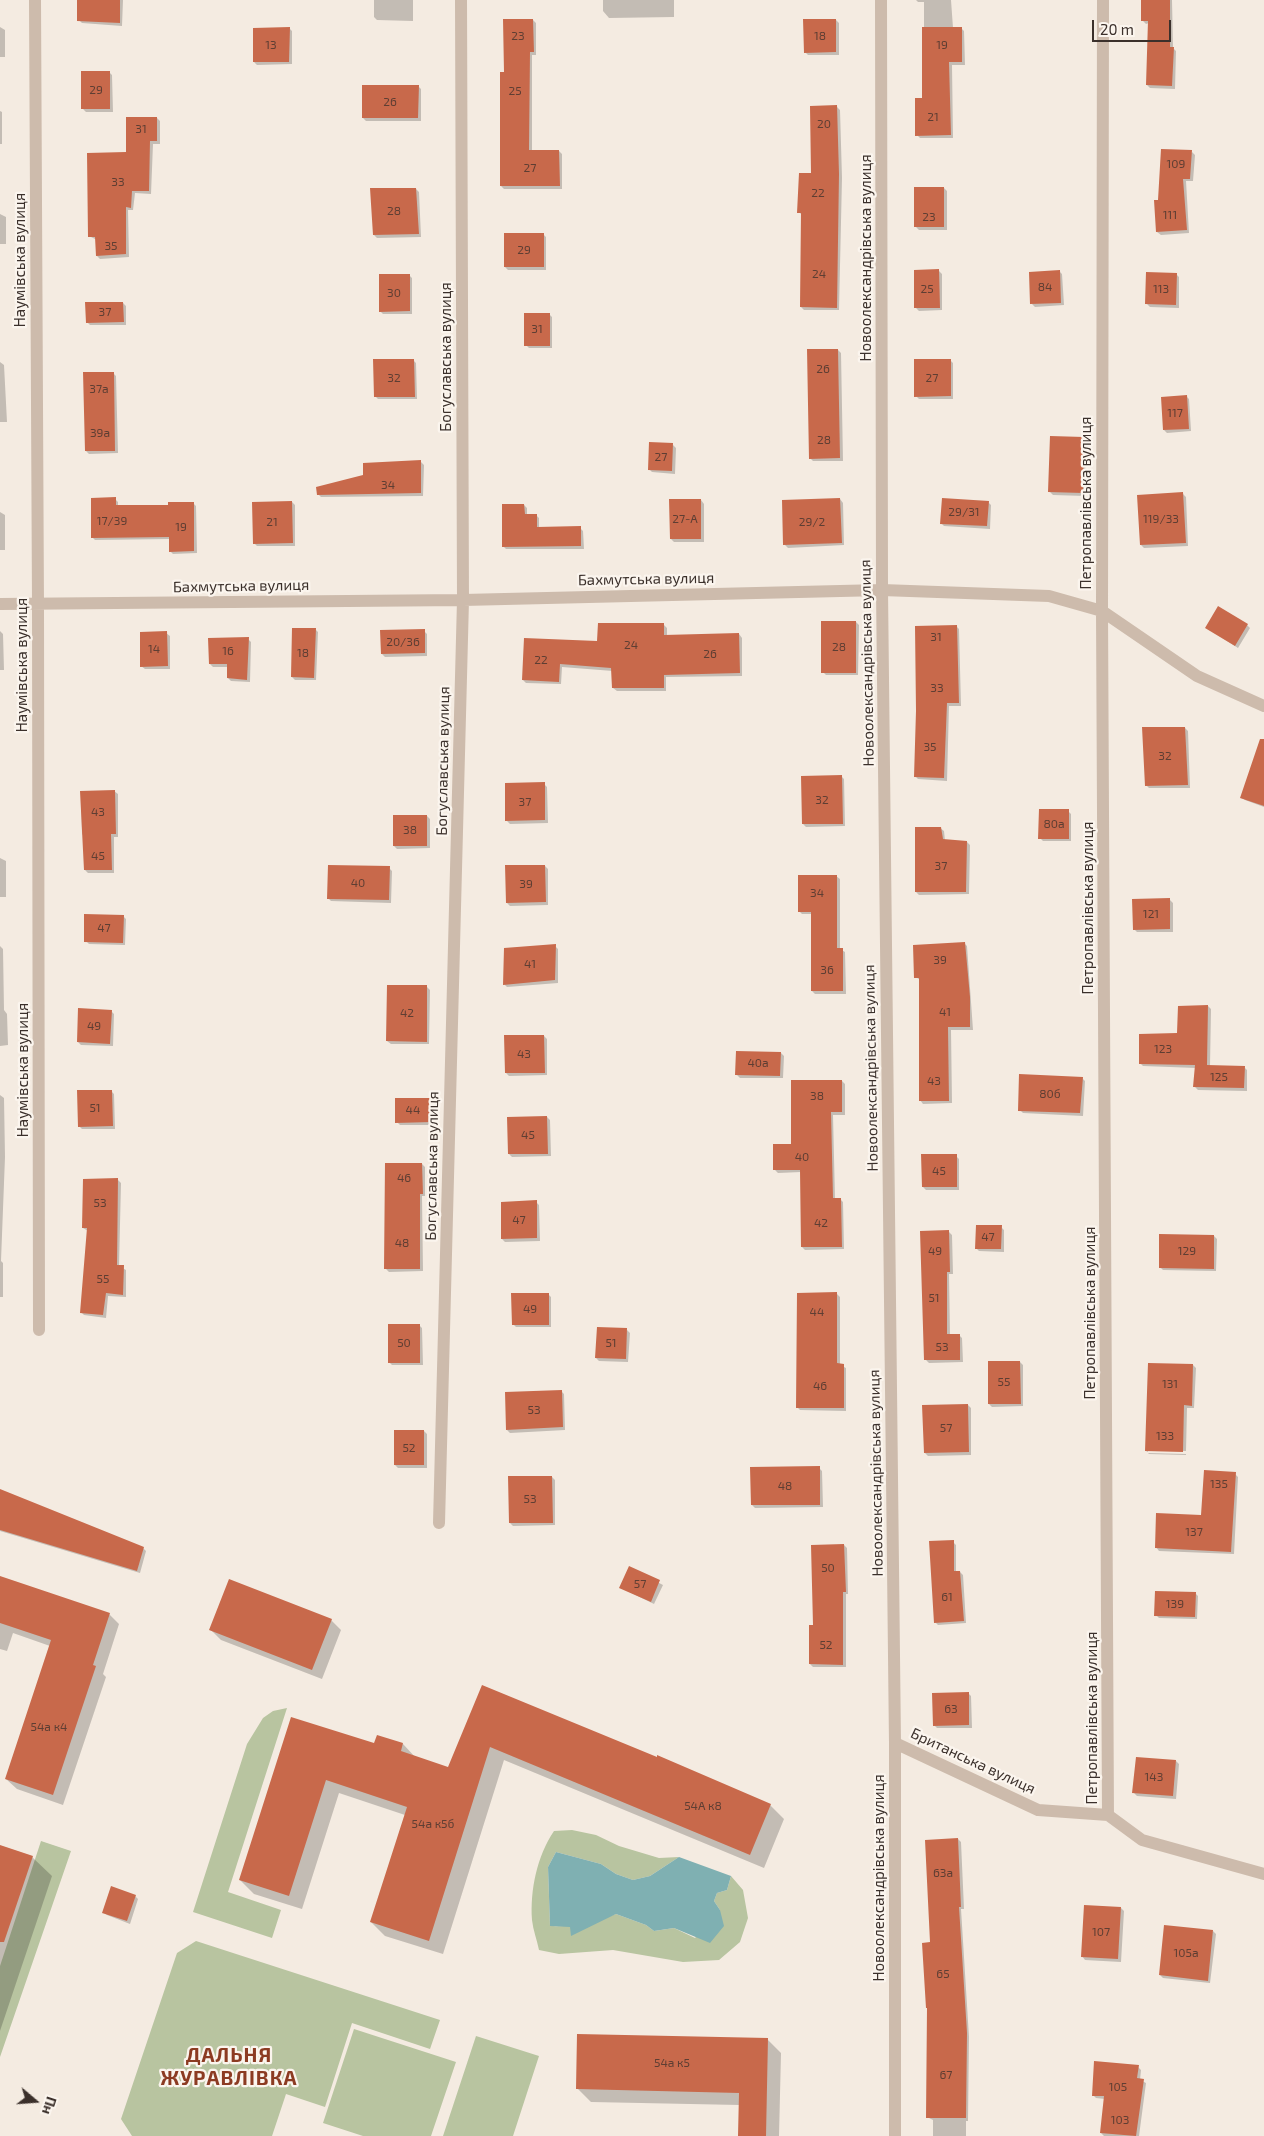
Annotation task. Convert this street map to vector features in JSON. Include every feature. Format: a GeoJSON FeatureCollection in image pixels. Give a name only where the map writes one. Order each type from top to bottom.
{"type":"FeatureCollection","features":[{"type":"Feature","properties":{"kind":"street","name":"Наумівська вулиця"},"geometry":{"type":"LineString","coordinates":[[34,0],[38,604],[39,1330]]}},
{"type":"Feature","properties":{"kind":"street","name":"Богуславська вулиця"},"geometry":{"type":"LineString","coordinates":[[439,1523],[463,600],[461,0]]}},
{"type":"Feature","properties":{"kind":"street","name":"Новоолександрівська вулиця"},"geometry":{"type":"LineString","coordinates":[[882,0],[882,590],[895,1743],[895,2136]]}},
{"type":"Feature","properties":{"kind":"street","name":"Петропавлівська вулиця"},"geometry":{"type":"LineString","coordinates":[[1103,0],[1102,612],[1108,1815]]}},
{"type":"Feature","properties":{"kind":"street","name":"Бахмутська вулиця"},"geometry":{"type":"LineString","coordinates":[[0,604],[463,600],[882,590],[1049,596],[1102,612],[1198,676],[1264,706]]}},
{"type":"Feature","properties":{"kind":"street","name":"Британська вулиця"},"geometry":{"type":"LineString","coordinates":[[895,1743],[1038,1810],[1108,1815]]}},
{"type":"Feature","properties":{"kind":"street"},"geometry":{"type":"LineString","coordinates":[[1108,1815],[1142,1840],[1264,1874]]}},
{"type":"Feature","properties":{"kind":"green space"},"geometry":{"type":"Polygon","coordinates":[[[287,1708],[228,1892],[281,1910],[272,1938],[193,1912],[247,1744],[263,1718],[273,1711],[287,1708]]]}},
{"type":"Feature","properties":{"kind":"green space"},"geometry":{"type":"Polygon","coordinates":[[[572,1830],[596,1835],[619,1846],[659,1858],[679,1857],[650,1876],[633,1880],[616,1874],[601,1864],[556,1852],[548,1867],[550,1926],[584,1923],[616,1914],[646,1925],[654,1931],[674,1928],[695,1938],[720,1910],[714,1901],[717,1893],[727,1890],[731,1876],[743,1890],[748,1918],[740,1942],[719,1960],[683,1962],[613,1950],[559,1954],[539,1950],[533,1928],[532,1897],[539,1862],[554,1831],[572,1830]]]}},
{"type":"Feature","properties":{"kind":"green space"},"geometry":{"type":"Polygon","coordinates":[[[41,1841],[71,1851],[0,2057],[0,1966],[41,1841]]]}},
{"type":"Feature","properties":{"kind":"green space"},"geometry":{"type":"Polygon","coordinates":[[[196,1941],[440,2020],[430,2049],[352,2023],[325,2107],[286,2094],[272,2136],[132,2136],[121,2119],[177,1953],[196,1941]]]}},
{"type":"Feature","properties":{"kind":"green space"},"geometry":{"type":"Polygon","coordinates":[[[354,2029],[456,2062],[431,2136],[363,2136],[323,2123],[354,2029]]]}},
{"type":"Feature","properties":{"kind":"green space"},"geometry":{"type":"Polygon","coordinates":[[[476,2036],[539,2056],[513,2136],[443,2136],[476,2036]]]}},
{"type":"Feature","properties":{"kind":"water"},"geometry":{"type":"Polygon","coordinates":[[[556,1852],[601,1864],[616,1874],[633,1880],[650,1876],[679,1857],[731,1876],[727,1890],[717,1893],[714,1901],[720,1910],[724,1926],[710,1943],[674,1928],[654,1931],[646,1925],[616,1914],[571,1936],[570,1927],[550,1926],[548,1867],[556,1852]]]}},
{"type":"Feature","properties":{"kind":"building"},"geometry":{"type":"Polygon","coordinates":[[[77,0],[120,0],[120,23],[77,21],[77,0]]]}},
{"type":"Feature","properties":{"kind":"building"},"geometry":{"type":"Polygon","coordinates":[[[1141,0],[1170,0],[1170,47],[1174,47],[1172,86],[1146,85],[1148,21],[1141,21],[1141,0]]]}},
{"type":"Feature","properties":{"kind":"building"},"geometry":{"type":"Polygon","coordinates":[[[503,19],[533,19],[534,52],[530,52],[529,150],[559,150],[560,186],[500,186],[500,72],[504,72],[503,19]]]}},
{"type":"Feature","properties":{"kind":"building"},"geometry":{"type":"Polygon","coordinates":[[[803,19],[836,19],[836,52],[804,53],[803,19]]]}},
{"type":"Feature","properties":{"kind":"building"},"geometry":{"type":"Polygon","coordinates":[[[290,27],[289,62],[253,62],[253,28],[290,27]]]}},
{"type":"Feature","properties":{"kind":"building"},"geometry":{"type":"Polygon","coordinates":[[[922,27],[962,27],[962,62],[949,62],[951,135],[915,136],[915,98],[922,98],[922,27]]]}},
{"type":"Feature","properties":{"kind":"building"},"geometry":{"type":"Polygon","coordinates":[[[81,71],[110,71],[110,109],[81,109],[81,71]]]}},
{"type":"Feature","properties":{"kind":"building"},"geometry":{"type":"Polygon","coordinates":[[[362,85],[419,85],[418,118],[362,118],[362,85]]]}},
{"type":"Feature","properties":{"kind":"building"},"geometry":{"type":"Polygon","coordinates":[[[837,105],[839,174],[837,308],[800,307],[801,213],[797,213],[799,173],[811,173],[810,106],[837,105]]]}},
{"type":"Feature","properties":{"kind":"building"},"geometry":{"type":"Polygon","coordinates":[[[126,117],[157,117],[157,141],[150,141],[149,191],[132,191],[131,208],[126,207],[126,254],[96,256],[95,237],[88,237],[87,153],[126,152],[126,117]]]}},
{"type":"Feature","properties":{"kind":"building"},"geometry":{"type":"Polygon","coordinates":[[[1161,149],[1192,150],[1190,179],[1183,179],[1187,230],[1156,232],[1154,200],[1158,200],[1161,149]]]}},
{"type":"Feature","properties":{"kind":"building"},"geometry":{"type":"Polygon","coordinates":[[[914,187],[944,187],[944,227],[914,227],[914,187]]]}},
{"type":"Feature","properties":{"kind":"building"},"geometry":{"type":"Polygon","coordinates":[[[370,188],[416,188],[419,234],[373,235],[370,188]]]}},
{"type":"Feature","properties":{"kind":"building"},"geometry":{"type":"Polygon","coordinates":[[[504,233],[544,233],[544,267],[504,267],[504,233]]]}},
{"type":"Feature","properties":{"kind":"building"},"geometry":{"type":"Polygon","coordinates":[[[939,269],[940,308],[914,308],[914,270],[939,269]]]}},
{"type":"Feature","properties":{"kind":"building"},"geometry":{"type":"Polygon","coordinates":[[[1060,270],[1061,303],[1030,304],[1029,272],[1060,270]]]}},
{"type":"Feature","properties":{"kind":"building"},"geometry":{"type":"Polygon","coordinates":[[[1146,272],[1177,273],[1176,305],[1145,304],[1146,272]]]}},
{"type":"Feature","properties":{"kind":"building"},"geometry":{"type":"Polygon","coordinates":[[[379,274],[410,274],[410,311],[379,312],[379,274]]]}},
{"type":"Feature","properties":{"kind":"building"},"geometry":{"type":"Polygon","coordinates":[[[85,302],[123,302],[124,322],[86,323],[85,302]]]}},
{"type":"Feature","properties":{"kind":"building"},"geometry":{"type":"Polygon","coordinates":[[[524,313],[550,313],[550,346],[524,346],[524,313]]]}},
{"type":"Feature","properties":{"kind":"building"},"geometry":{"type":"Polygon","coordinates":[[[807,349],[838,349],[840,458],[809,459],[807,349]]]}},
{"type":"Feature","properties":{"kind":"building"},"geometry":{"type":"Polygon","coordinates":[[[373,359],[414,359],[415,397],[374,397],[373,359]]]}},
{"type":"Feature","properties":{"kind":"building"},"geometry":{"type":"Polygon","coordinates":[[[914,359],[951,359],[951,396],[914,397],[914,359]]]}},
{"type":"Feature","properties":{"kind":"building"},"geometry":{"type":"Polygon","coordinates":[[[83,372],[114,372],[115,451],[85,451],[83,372]]]}},
{"type":"Feature","properties":{"kind":"building"},"geometry":{"type":"Polygon","coordinates":[[[1187,395],[1189,429],[1163,430],[1161,397],[1187,395]]]}},
{"type":"Feature","properties":{"kind":"building"},"geometry":{"type":"Polygon","coordinates":[[[1050,436],[1084,437],[1083,493],[1048,492],[1050,436]]]}},
{"type":"Feature","properties":{"kind":"building"},"geometry":{"type":"Polygon","coordinates":[[[649,442],[673,443],[672,471],[648,470],[649,442]]]}},
{"type":"Feature","properties":{"kind":"building"},"geometry":{"type":"Polygon","coordinates":[[[421,460],[421,493],[317,495],[316,487],[363,475],[363,463],[421,460]]]}},
{"type":"Feature","properties":{"kind":"building"},"geometry":{"type":"Polygon","coordinates":[[[1183,492],[1186,543],[1140,545],[1137,495],[1183,492]]]}},
{"type":"Feature","properties":{"kind":"building"},"geometry":{"type":"Polygon","coordinates":[[[116,497],[116,505],[168,505],[168,502],[194,502],[194,551],[169,552],[169,537],[91,538],[91,498],[116,497]]]}},
{"type":"Feature","properties":{"kind":"building"},"geometry":{"type":"Polygon","coordinates":[[[840,498],[842,543],[783,545],[782,500],[840,498]]]}},
{"type":"Feature","properties":{"kind":"building"},"geometry":{"type":"Polygon","coordinates":[[[942,498],[989,501],[987,526],[940,524],[942,498]]]}},
{"type":"Feature","properties":{"kind":"building"},"geometry":{"type":"Polygon","coordinates":[[[669,499],[701,499],[701,539],[670,539],[669,499]]]}},
{"type":"Feature","properties":{"kind":"building"},"geometry":{"type":"Polygon","coordinates":[[[292,501],[293,543],[253,544],[252,502],[292,501]]]}},
{"type":"Feature","properties":{"kind":"building"},"geometry":{"type":"Polygon","coordinates":[[[502,504],[524,504],[525,514],[537,514],[537,527],[581,526],[581,546],[502,547],[502,504]]]}},
{"type":"Feature","properties":{"kind":"building"},"geometry":{"type":"Polygon","coordinates":[[[1218,606],[1248,624],[1235,646],[1205,628],[1218,606]]]}},
{"type":"Feature","properties":{"kind":"building"},"geometry":{"type":"Polygon","coordinates":[[[821,621],[856,621],[856,673],[821,673],[821,621]]]}},
{"type":"Feature","properties":{"kind":"building"},"geometry":{"type":"Polygon","coordinates":[[[598,623],[664,623],[664,635],[739,633],[740,673],[664,675],[664,688],[612,688],[611,668],[560,664],[559,682],[522,680],[524,638],[597,641],[598,623]]]}},
{"type":"Feature","properties":{"kind":"building"},"geometry":{"type":"Polygon","coordinates":[[[957,625],[959,703],[947,703],[944,778],[914,777],[916,711],[915,626],[957,625]]]}},
{"type":"Feature","properties":{"kind":"building"},"geometry":{"type":"Polygon","coordinates":[[[292,628],[316,628],[314,678],[291,677],[292,628]]]}},
{"type":"Feature","properties":{"kind":"building"},"geometry":{"type":"Polygon","coordinates":[[[425,629],[425,653],[381,654],[380,630],[425,629]]]}},
{"type":"Feature","properties":{"kind":"building"},"geometry":{"type":"Polygon","coordinates":[[[167,631],[168,666],[140,667],[140,632],[167,631]]]}},
{"type":"Feature","properties":{"kind":"building"},"geometry":{"type":"Polygon","coordinates":[[[249,637],[247,680],[227,678],[227,664],[209,664],[208,638],[249,637]]]}},
{"type":"Feature","properties":{"kind":"building"},"geometry":{"type":"Polygon","coordinates":[[[1142,727],[1185,727],[1188,785],[1145,786],[1142,727]]]}},
{"type":"Feature","properties":{"kind":"building"},"geometry":{"type":"Polygon","coordinates":[[[1260,739],[1264,739],[1264,806],[1240,798],[1260,739]]]}},
{"type":"Feature","properties":{"kind":"building"},"geometry":{"type":"Polygon","coordinates":[[[842,775],[843,824],[802,824],[801,776],[842,775]]]}},
{"type":"Feature","properties":{"kind":"building"},"geometry":{"type":"Polygon","coordinates":[[[545,782],[545,820],[505,821],[505,783],[545,782]]]}},
{"type":"Feature","properties":{"kind":"building"},"geometry":{"type":"Polygon","coordinates":[[[115,790],[116,834],[111,834],[112,870],[84,870],[80,791],[115,790]]]}},
{"type":"Feature","properties":{"kind":"building"},"geometry":{"type":"Polygon","coordinates":[[[1039,809],[1069,809],[1069,839],[1038,839],[1039,809]]]}},
{"type":"Feature","properties":{"kind":"building"},"geometry":{"type":"Polygon","coordinates":[[[393,815],[427,815],[427,846],[393,846],[393,815]]]}},
{"type":"Feature","properties":{"kind":"building"},"geometry":{"type":"Polygon","coordinates":[[[915,827],[941,827],[943,839],[967,841],[966,892],[915,892],[915,827]]]}},
{"type":"Feature","properties":{"kind":"building"},"geometry":{"type":"Polygon","coordinates":[[[328,865],[390,866],[389,900],[327,899],[328,865]]]}},
{"type":"Feature","properties":{"kind":"building"},"geometry":{"type":"Polygon","coordinates":[[[505,865],[545,865],[546,902],[506,903],[505,865]]]}},
{"type":"Feature","properties":{"kind":"building"},"geometry":{"type":"Polygon","coordinates":[[[798,875],[837,875],[837,948],[843,948],[843,991],[811,991],[811,912],[798,912],[798,875]]]}},
{"type":"Feature","properties":{"kind":"building"},"geometry":{"type":"Polygon","coordinates":[[[1170,898],[1170,929],[1133,930],[1132,899],[1170,898]]]}},
{"type":"Feature","properties":{"kind":"building"},"geometry":{"type":"Polygon","coordinates":[[[84,914],[124,915],[123,943],[84,942],[84,914]]]}},
{"type":"Feature","properties":{"kind":"building"},"geometry":{"type":"Polygon","coordinates":[[[965,942],[970,997],[970,1027],[948,1027],[949,1101],[919,1101],[919,978],[914,978],[913,945],[965,942]]]}},
{"type":"Feature","properties":{"kind":"building"},"geometry":{"type":"Polygon","coordinates":[[[556,944],[555,980],[503,985],[504,948],[556,944]]]}},
{"type":"Feature","properties":{"kind":"building"},"geometry":{"type":"Polygon","coordinates":[[[387,985],[427,985],[427,1042],[386,1041],[387,985]]]}},
{"type":"Feature","properties":{"kind":"building"},"geometry":{"type":"Polygon","coordinates":[[[1208,1005],[1207,1065],[1245,1066],[1244,1088],[1193,1087],[1195,1065],[1139,1064],[1139,1034],[1177,1033],[1178,1006],[1208,1005]]]}},
{"type":"Feature","properties":{"kind":"building"},"geometry":{"type":"Polygon","coordinates":[[[78,1008],[112,1010],[110,1044],[77,1042],[78,1008]]]}},
{"type":"Feature","properties":{"kind":"building"},"geometry":{"type":"Polygon","coordinates":[[[504,1035],[544,1035],[545,1073],[505,1073],[504,1035]]]}},
{"type":"Feature","properties":{"kind":"building"},"geometry":{"type":"Polygon","coordinates":[[[736,1051],[781,1052],[780,1076],[735,1075],[736,1051]]]}},
{"type":"Feature","properties":{"kind":"building"},"geometry":{"type":"Polygon","coordinates":[[[1019,1074],[1083,1077],[1080,1113],[1018,1111],[1019,1074]]]}},
{"type":"Feature","properties":{"kind":"building"},"geometry":{"type":"Polygon","coordinates":[[[791,1080],[842,1080],[842,1112],[831,1112],[833,1198],[841,1198],[842,1247],[801,1247],[800,1170],[773,1170],[773,1144],[791,1144],[791,1080]]]}},
{"type":"Feature","properties":{"kind":"building"},"geometry":{"type":"Polygon","coordinates":[[[77,1090],[112,1090],[113,1126],[78,1127],[77,1090]]]}},
{"type":"Feature","properties":{"kind":"building"},"geometry":{"type":"Polygon","coordinates":[[[395,1098],[431,1098],[432,1122],[395,1123],[395,1098]]]}},
{"type":"Feature","properties":{"kind":"building"},"geometry":{"type":"Polygon","coordinates":[[[547,1116],[548,1154],[508,1154],[507,1117],[547,1116]]]}},
{"type":"Feature","properties":{"kind":"building"},"geometry":{"type":"Polygon","coordinates":[[[921,1154],[957,1154],[957,1187],[922,1187],[921,1154]]]}},
{"type":"Feature","properties":{"kind":"building"},"geometry":{"type":"Polygon","coordinates":[[[385,1163],[422,1163],[423,1194],[420,1194],[420,1269],[384,1269],[385,1163]]]}},
{"type":"Feature","properties":{"kind":"building"},"geometry":{"type":"Polygon","coordinates":[[[118,1178],[117,1265],[124,1265],[123,1295],[106,1293],[103,1315],[80,1313],[87,1228],[82,1228],[83,1179],[118,1178]]]}},
{"type":"Feature","properties":{"kind":"building"},"geometry":{"type":"Polygon","coordinates":[[[537,1200],[537,1238],[501,1239],[501,1202],[537,1200]]]}},
{"type":"Feature","properties":{"kind":"building"},"geometry":{"type":"Polygon","coordinates":[[[976,1225],[1002,1225],[1001,1249],[975,1249],[976,1225]]]}},
{"type":"Feature","properties":{"kind":"building"},"geometry":{"type":"Polygon","coordinates":[[[949,1230],[950,1272],[947,1272],[947,1334],[960,1334],[960,1360],[924,1360],[920,1231],[949,1230]]]}},
{"type":"Feature","properties":{"kind":"building"},"geometry":{"type":"Polygon","coordinates":[[[1159,1234],[1214,1235],[1214,1269],[1159,1268],[1159,1234]]]}},
{"type":"Feature","properties":{"kind":"building"},"geometry":{"type":"Polygon","coordinates":[[[837,1292],[837,1363],[844,1364],[844,1408],[796,1408],[797,1293],[837,1292]]]}},
{"type":"Feature","properties":{"kind":"building"},"geometry":{"type":"Polygon","coordinates":[[[511,1293],[549,1293],[549,1325],[512,1325],[511,1293]]]}},
{"type":"Feature","properties":{"kind":"building"},"geometry":{"type":"Polygon","coordinates":[[[388,1324],[420,1324],[420,1363],[388,1363],[388,1324]]]}},
{"type":"Feature","properties":{"kind":"building"},"geometry":{"type":"Polygon","coordinates":[[[597,1327],[627,1328],[626,1359],[595,1358],[597,1327]]]}},
{"type":"Feature","properties":{"kind":"building"},"geometry":{"type":"Polygon","coordinates":[[[988,1361],[1020,1361],[1021,1404],[988,1404],[988,1361]]]}},
{"type":"Feature","properties":{"kind":"building"},"geometry":{"type":"Polygon","coordinates":[[[1148,1363],[1193,1364],[1192,1406],[1184,1405],[1183,1452],[1145,1451],[1148,1363]]]}},
{"type":"Feature","properties":{"kind":"building"},"geometry":{"type":"Polygon","coordinates":[[[562,1390],[563,1427],[506,1430],[505,1392],[562,1390]]]}},
{"type":"Feature","properties":{"kind":"building"},"geometry":{"type":"Polygon","coordinates":[[[968,1404],[969,1452],[924,1453],[922,1405],[968,1404]]]}},
{"type":"Feature","properties":{"kind":"building"},"geometry":{"type":"Polygon","coordinates":[[[394,1430],[424,1430],[424,1465],[394,1465],[394,1430]]]}},
{"type":"Feature","properties":{"kind":"building"},"geometry":{"type":"Polygon","coordinates":[[[820,1466],[820,1505],[751,1505],[750,1467],[820,1466]]]}},
{"type":"Feature","properties":{"kind":"building"},"geometry":{"type":"Polygon","coordinates":[[[1204,1470],[1236,1472],[1231,1552],[1155,1548],[1156,1513],[1201,1515],[1204,1470]]]}},
{"type":"Feature","properties":{"kind":"building"},"geometry":{"type":"Polygon","coordinates":[[[508,1476],[552,1476],[553,1523],[509,1523],[508,1476]]]}},
{"type":"Feature","properties":{"kind":"building"},"geometry":{"type":"Polygon","coordinates":[[[0,1489],[144,1547],[137,1571],[0,1530],[0,1489]]]}},
{"type":"Feature","properties":{"kind":"building"},"geometry":{"type":"Polygon","coordinates":[[[954,1540],[954,1571],[960,1571],[964,1621],[934,1623],[929,1541],[954,1540]]]}},
{"type":"Feature","properties":{"kind":"building"},"geometry":{"type":"Polygon","coordinates":[[[844,1544],[846,1592],[843,1592],[843,1665],[809,1664],[809,1625],[813,1625],[811,1545],[844,1544]]]}},
{"type":"Feature","properties":{"kind":"building"},"geometry":{"type":"Polygon","coordinates":[[[629,1566],[660,1580],[651,1602],[619,1588],[629,1566]]]}},
{"type":"Feature","properties":{"kind":"building"},"geometry":{"type":"Polygon","coordinates":[[[0,1576],[110,1613],[93,1665],[96,1666],[53,1795],[5,1779],[51,1640],[0,1623],[0,1576]]]}},
{"type":"Feature","properties":{"kind":"building"},"geometry":{"type":"Polygon","coordinates":[[[229,1579],[332,1619],[312,1670],[209,1630],[229,1579]]]}},
{"type":"Feature","properties":{"kind":"building"},"geometry":{"type":"Polygon","coordinates":[[[1155,1591],[1196,1592],[1195,1617],[1154,1616],[1155,1591]]]}},
{"type":"Feature","properties":{"kind":"building"},"geometry":{"type":"Polygon","coordinates":[[[482,1685],[657,1757],[657,1755],[771,1804],[750,1855],[490,1747],[429,1941],[370,1922],[407,1807],[326,1780],[289,1896],[239,1880],[291,1717],[374,1743],[377,1735],[403,1743],[401,1751],[448,1767],[482,1685]]]}},
{"type":"Feature","properties":{"kind":"building"},"geometry":{"type":"Polygon","coordinates":[[[969,1692],[969,1725],[933,1726],[932,1693],[969,1692]]]}},
{"type":"Feature","properties":{"kind":"building"},"geometry":{"type":"Polygon","coordinates":[[[1136,1757],[1176,1760],[1173,1796],[1132,1793],[1136,1757]]]}},
{"type":"Feature","properties":{"kind":"building"},"geometry":{"type":"Polygon","coordinates":[[[958,1838],[961,1907],[959,1907],[967,2033],[966,2118],[926,2118],[927,2008],[922,1943],[930,1942],[925,1840],[958,1838]]]}},
{"type":"Feature","properties":{"kind":"building"},"geometry":{"type":"Polygon","coordinates":[[[0,1845],[33,1856],[4,1942],[0,1942],[0,1845]]]}},
{"type":"Feature","properties":{"kind":"building"},"geometry":{"type":"Polygon","coordinates":[[[111,1886],[136,1895],[127,1921],[102,1913],[111,1886]]]}},
{"type":"Feature","properties":{"kind":"building"},"geometry":{"type":"Polygon","coordinates":[[[1084,1905],[1121,1907],[1118,1959],[1081,1957],[1084,1905]]]}},
{"type":"Feature","properties":{"kind":"building"},"geometry":{"type":"Polygon","coordinates":[[[1164,1925],[1213,1930],[1208,1981],[1159,1975],[1164,1925]]]}},
{"type":"Feature","properties":{"kind":"building"},"geometry":{"type":"Polygon","coordinates":[[[577,2034],[768,2038],[766,2136],[738,2136],[739,2093],[576,2089],[577,2034]]]}},
{"type":"Feature","properties":{"kind":"building"},"geometry":{"type":"Polygon","coordinates":[[[1094,2061],[1139,2065],[1137,2078],[1144,2079],[1136,2136],[1100,2133],[1104,2096],[1092,2096],[1094,2061]]]}},
{"type":"Feature","properties":{"kind":"district","name":"ДАЛЬНЯ ЖУРАВЛІВКА"},"geometry":{"type":"Point","coordinates":[229,2066]}}]}
